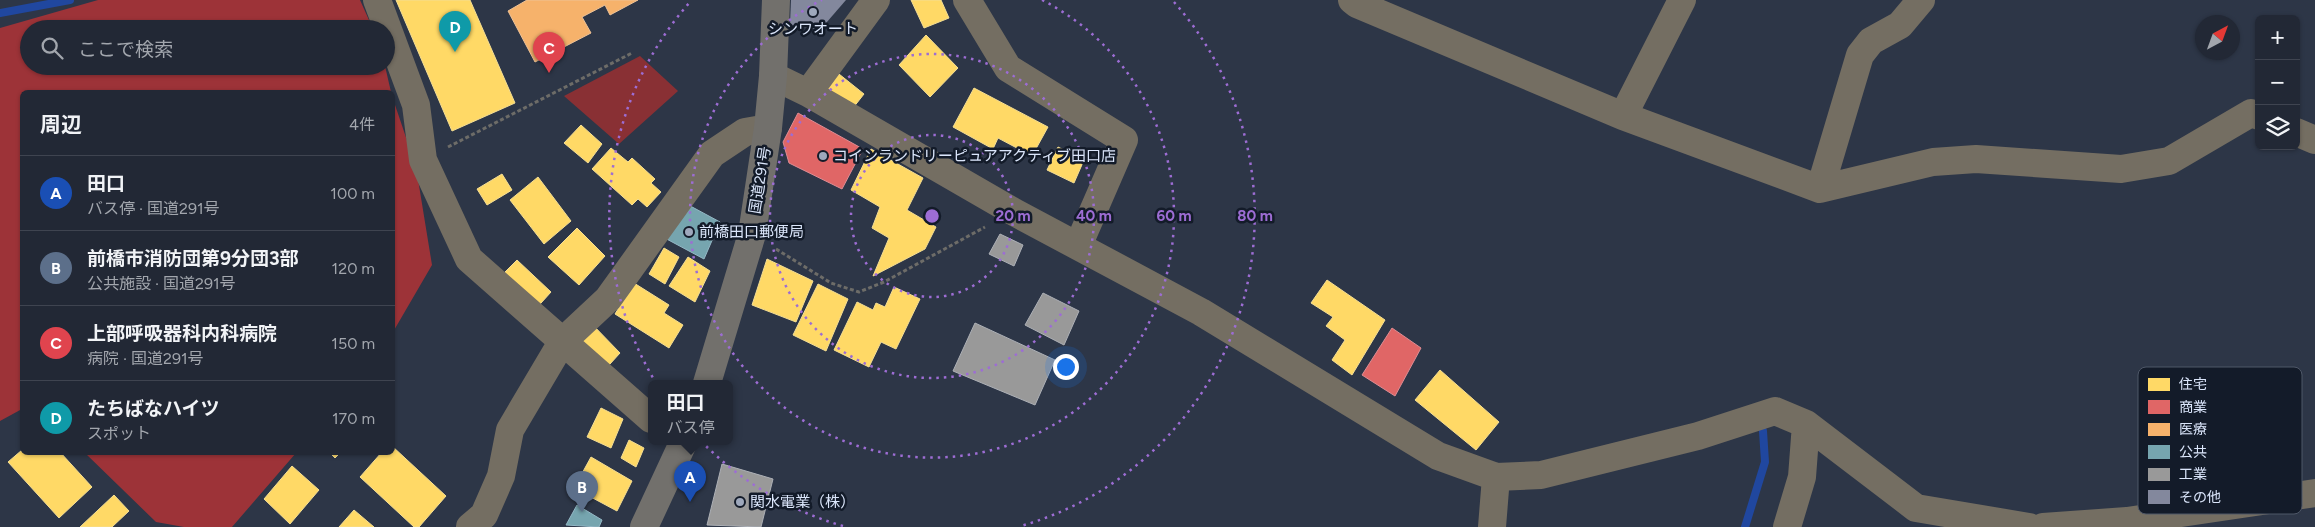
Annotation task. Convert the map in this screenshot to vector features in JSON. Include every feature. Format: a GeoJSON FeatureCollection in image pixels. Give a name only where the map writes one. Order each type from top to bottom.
{"type":"FeatureCollection","features":[{"type":"Feature","properties":{"kind":"highway","name":"国道291号"},"geometry":{"type":"LineString","coordinates":[[708,380],[752,234],[768,128],[773,76],[776,0]]}},
{"type":"Feature","properties":{"kind":"highway"},"geometry":{"type":"LineString","coordinates":[[644,527],[680,445]]}},
{"type":"Feature","properties":{"kind":"street"},"geometry":{"type":"LineString","coordinates":[[377,0],[384,20]]}},
{"type":"Feature","properties":{"kind":"street"},"geometry":{"type":"LineString","coordinates":[[808,93],[876,0]]}},
{"type":"Feature","properties":{"kind":"street"},"geometry":{"type":"LineString","coordinates":[[967,0],[1008,68],[1124,140],[1078,246]]}},
{"type":"Feature","properties":{"kind":"street"},"geometry":{"type":"LineString","coordinates":[[1352,0],[1357,4],[1623,116],[1820,189],[1933,162],[1976,159],[2121,169],[2169,161],[2251,113],[2255,114]]}},
{"type":"Feature","properties":{"kind":"street"},"geometry":{"type":"LineString","coordinates":[[1623,116],[1682,0]]}},
{"type":"Feature","properties":{"kind":"street"},"geometry":{"type":"LineString","coordinates":[[1820,189],[1860,55],[1871,41],[1900,25],[1921,0]]}},
{"type":"Feature","properties":{"kind":"street"},"geometry":{"type":"LineString","coordinates":[[395,48],[416,105],[423,160],[469,258],[648,416]]}},
{"type":"Feature","properties":{"kind":"street"},"geometry":{"type":"LineString","coordinates":[[773,76],[808,93],[1014,212],[1201,312],[1438,456],[1496,477],[1541,475],[1698,436],[1775,412],[1806,424],[1916,508],[2029,527]]}},
{"type":"Feature","properties":{"kind":"street"},"geometry":{"type":"LineString","coordinates":[[470,527],[484,514],[501,476],[510,430],[562,342],[608,299],[712,154],[745,132],[768,128]]}},
{"type":"Feature","properties":{"kind":"street"},"geometry":{"type":"LineString","coordinates":[[2300,134],[2315,140]]}},
{"type":"Feature","properties":{"kind":"street"},"geometry":{"type":"LineString","coordinates":[[1787,527],[1802,478],[1806,424]]}},
{"type":"Feature","properties":{"kind":"street"},"geometry":{"type":"LineString","coordinates":[[1492,527],[1496,477]]}},
{"type":"Feature","properties":{"kind":"street"},"geometry":{"type":"LineString","coordinates":[[2302,495],[2315,493]]}},
{"type":"Feature","properties":{"kind":"street"},"geometry":{"type":"LineString","coordinates":[[2043,527],[2127,521],[2174,514]]}},
{"type":"Feature","properties":{"kind":"path"},"geometry":{"type":"LineString","coordinates":[[423,160],[632,53]]}},
{"type":"Feature","properties":{"kind":"path"},"geometry":{"type":"LineString","coordinates":[[752,234],[831,283],[859,292],[884,282],[1014,212]]}},
{"type":"Feature","properties":{"kind":"shaded area"},"geometry":{"type":"Polygon","coordinates":[[[98,0],[360,0],[369,20],[28,20],[98,0]]]}},
{"type":"Feature","properties":{"kind":"shaded area"},"geometry":{"type":"Polygon","coordinates":[[[20,22],[20,75],[387,75],[391,90],[20,90],[20,410],[0,421],[0,28],[20,22]]]}},
{"type":"Feature","properties":{"kind":"shaded area"},"geometry":{"type":"Polygon","coordinates":[[[640,56],[678,91],[619,144],[564,96],[640,56]]]}},
{"type":"Feature","properties":{"kind":"shaded area"},"geometry":{"type":"Polygon","coordinates":[[[395,105],[416,167],[432,265],[395,329],[395,105]]]}},
{"type":"Feature","properties":{"kind":"shaded area"},"geometry":{"type":"Polygon","coordinates":[[[87,455],[294,455],[232,527],[184,527],[156,522],[87,455]]]}},
{"type":"Feature","properties":{"kind":"building: 住宅"},"geometry":{"type":"Polygon","coordinates":[[[396,0],[470,0],[515,103],[452,131],[396,0]]]}},
{"type":"Feature","properties":{"kind":"building: 住宅"},"geometry":{"type":"Polygon","coordinates":[[[911,0],[941,0],[949,18],[924,28],[911,0]]]}},
{"type":"Feature","properties":{"kind":"building: 住宅"},"geometry":{"type":"Polygon","coordinates":[[[926,35],[958,68],[930,97],[899,65],[926,35]]]}},
{"type":"Feature","properties":{"kind":"building: 住宅"},"geometry":{"type":"Polygon","coordinates":[[[839,74],[864,94],[849,113],[823,94],[839,74]]]}},
{"type":"Feature","properties":{"kind":"building: 住宅"},"geometry":{"type":"Polygon","coordinates":[[[974,88],[1048,127],[1032,156],[998,138],[993,149],[953,127],[974,88]]]}},
{"type":"Feature","properties":{"kind":"building: 住宅"},"geometry":{"type":"Polygon","coordinates":[[[581,125],[602,144],[588,163],[564,143],[581,125]]]}},
{"type":"Feature","properties":{"kind":"building: 住宅"},"geometry":{"type":"Polygon","coordinates":[[[1058,147],[1084,160],[1074,183],[1047,170],[1058,147]]]}},
{"type":"Feature","properties":{"kind":"building: 住宅"},"geometry":{"type":"Polygon","coordinates":[[[611,148],[628,162],[632,158],[655,179],[651,183],[661,192],[647,207],[638,199],[632,205],[592,169],[611,148]]]}},
{"type":"Feature","properties":{"kind":"building: 住宅"},"geometry":{"type":"Polygon","coordinates":[[[871,149],[923,178],[907,210],[936,227],[925,249],[873,276],[889,238],[872,228],[880,207],[851,190],[871,149]]]}},
{"type":"Feature","properties":{"kind":"building: 住宅"},"geometry":{"type":"Polygon","coordinates":[[[502,174],[512,190],[487,205],[477,189],[502,174]]]}},
{"type":"Feature","properties":{"kind":"building: 住宅"},"geometry":{"type":"Polygon","coordinates":[[[538,177],[571,221],[544,244],[510,200],[538,177]]]}},
{"type":"Feature","properties":{"kind":"building: 住宅"},"geometry":{"type":"Polygon","coordinates":[[[577,228],[605,256],[579,285],[548,257],[577,228]]]}},
{"type":"Feature","properties":{"kind":"building: 住宅"},"geometry":{"type":"Polygon","coordinates":[[[664,248],[679,257],[665,284],[649,274],[664,248]]]}},
{"type":"Feature","properties":{"kind":"building: 住宅"},"geometry":{"type":"Polygon","coordinates":[[[688,257],[710,271],[695,302],[669,286],[688,257]]]}},
{"type":"Feature","properties":{"kind":"building: 住宅"},"geometry":{"type":"Polygon","coordinates":[[[767,259],[813,281],[796,322],[752,305],[767,259]]]}},
{"type":"Feature","properties":{"kind":"building: 住宅"},"geometry":{"type":"Polygon","coordinates":[[[517,260],[551,292],[532,313],[497,280],[517,260]]]}},
{"type":"Feature","properties":{"kind":"building: 住宅"},"geometry":{"type":"Polygon","coordinates":[[[1327,280],[1385,320],[1352,375],[1332,360],[1345,340],[1326,326],[1333,317],[1311,303],[1327,280]]]}},
{"type":"Feature","properties":{"kind":"building: 住宅"},"geometry":{"type":"Polygon","coordinates":[[[634,283],[669,305],[664,313],[683,325],[669,348],[615,314],[634,283]]]}},
{"type":"Feature","properties":{"kind":"building: 住宅"},"geometry":{"type":"Polygon","coordinates":[[[818,284],[848,299],[826,351],[793,335],[818,284]]]}},
{"type":"Feature","properties":{"kind":"building: 住宅"},"geometry":{"type":"Polygon","coordinates":[[[894,287],[920,299],[896,349],[881,342],[869,367],[834,350],[857,302],[873,310],[876,303],[885,307],[894,287]]]}},
{"type":"Feature","properties":{"kind":"building: 住宅"},"geometry":{"type":"Polygon","coordinates":[[[589,321],[620,353],[600,375],[567,344],[589,321]]]}},
{"type":"Feature","properties":{"kind":"building: 住宅"},"geometry":{"type":"Polygon","coordinates":[[[1440,370],[1499,422],[1476,450],[1415,400],[1440,370]]]}},
{"type":"Feature","properties":{"kind":"building: 住宅"},"geometry":{"type":"Polygon","coordinates":[[[601,408],[623,419],[611,448],[587,437],[601,408]]]}},
{"type":"Feature","properties":{"kind":"building: 住宅"},"geometry":{"type":"Polygon","coordinates":[[[629,440],[644,448],[636,467],[621,458],[629,440]]]}},
{"type":"Feature","properties":{"kind":"building: 住宅"},"geometry":{"type":"Polygon","coordinates":[[[395,449],[446,496],[419,527],[414,527],[360,477],[379,455],[395,455],[395,449]]]}},
{"type":"Feature","properties":{"kind":"building: 住宅"},"geometry":{"type":"Polygon","coordinates":[[[20,452],[20,455],[63,455],[92,487],[59,518],[8,462],[20,452]]]}},
{"type":"Feature","properties":{"kind":"building: 住宅"},"geometry":{"type":"Polygon","coordinates":[[[591,457],[632,481],[617,511],[574,488],[591,457]]]}},
{"type":"Feature","properties":{"kind":"building: 住宅"},"geometry":{"type":"Polygon","coordinates":[[[292,466],[319,490],[290,524],[264,499],[292,466]]]}},
{"type":"Feature","properties":{"kind":"building: 住宅"},"geometry":{"type":"Polygon","coordinates":[[[114,495],[129,511],[112,527],[80,527],[114,495]]]}},
{"type":"Feature","properties":{"kind":"building: 住宅"},"geometry":{"type":"Polygon","coordinates":[[[354,510],[374,527],[339,527],[354,510]]]}},
{"type":"Feature","properties":{"kind":"building: 商業","name":"コインランドリーピュアアクティブ田口店"},"geometry":{"type":"Polygon","coordinates":[[[798,113],[863,149],[842,189],[789,163],[783,142],[798,113]]]}},
{"type":"Feature","properties":{"kind":"building: 商業"},"geometry":{"type":"Polygon","coordinates":[[[1392,328],[1421,348],[1395,396],[1362,375],[1392,328]]]}},
{"type":"Feature","properties":{"kind":"building: 医療"},"geometry":{"type":"Polygon","coordinates":[[[527,0],[638,0],[610,15],[605,5],[582,17],[591,33],[535,62],[508,11],[527,0]]]}},
{"type":"Feature","properties":{"kind":"building: 公共"},"geometry":{"type":"Polygon","coordinates":[[[681,201],[720,222],[704,259],[661,236],[681,201]]]}},
{"type":"Feature","properties":{"kind":"building: 公共"},"geometry":{"type":"Polygon","coordinates":[[[577,505],[602,520],[599,527],[566,525],[577,505]]]}},
{"type":"Feature","properties":{"kind":"building: 工業"},"geometry":{"type":"Polygon","coordinates":[[[1000,234],[1023,245],[1014,266],[989,254],[1000,234]]]}},
{"type":"Feature","properties":{"kind":"building: 工業"},"geometry":{"type":"Polygon","coordinates":[[[1043,293],[1079,311],[1064,345],[1025,325],[1043,293]]]}},
{"type":"Feature","properties":{"kind":"building: 工業"},"geometry":{"type":"Polygon","coordinates":[[[975,323],[1055,360],[1035,405],[953,371],[975,323]]]}},
{"type":"Feature","properties":{"kind":"building: 工業","name":"関水電業（株）"},"geometry":{"type":"Polygon","coordinates":[[[722,464],[773,479],[761,527],[707,525],[722,464]]]}},
{"type":"Feature","properties":{"kind":"building: その他","name":"シンワオート"},"geometry":{"type":"Polygon","coordinates":[[[791,0],[846,0],[820,30],[790,25],[791,0]]]}},
{"type":"Feature","properties":{"kind":"waterway"},"geometry":{"type":"LineString","coordinates":[[0,13],[70,0]]}},
{"type":"Feature","properties":{"kind":"waterway"},"geometry":{"type":"LineString","coordinates":[[1745,527],[1765,462],[1763,431]]}},
{"type":"Feature","properties":{"kind":"place","name":"シンワオート"},"geometry":{"type":"Point","coordinates":[813,12]}},
{"type":"Feature","properties":{"kind":"place","name":"たちばなハイツ"},"geometry":{"type":"Point","coordinates":[455,52]}},
{"type":"Feature","properties":{"kind":"place","name":"上部呼吸器科内科病院"},"geometry":{"type":"Point","coordinates":[549,73]}},
{"type":"Feature","properties":{"kind":"place","name":"コインランドリーピュアアクティブ田口店"},"geometry":{"type":"Point","coordinates":[823,156]}},
{"type":"Feature","properties":{"kind":"place","name":"前橋田口郵便局"},"geometry":{"type":"Point","coordinates":[689,232]}},
{"type":"Feature","properties":{"kind":"place","name":"田口"},"geometry":{"type":"Point","coordinates":[690,502]}},
{"type":"Feature","properties":{"kind":"place","name":"関水電業（株）"},"geometry":{"type":"Point","coordinates":[740,502]}},
{"type":"Feature","properties":{"kind":"place","name":"前橋市消防団第9分団3部"},"geometry":{"type":"Point","coordinates":[582,512]}}]}
